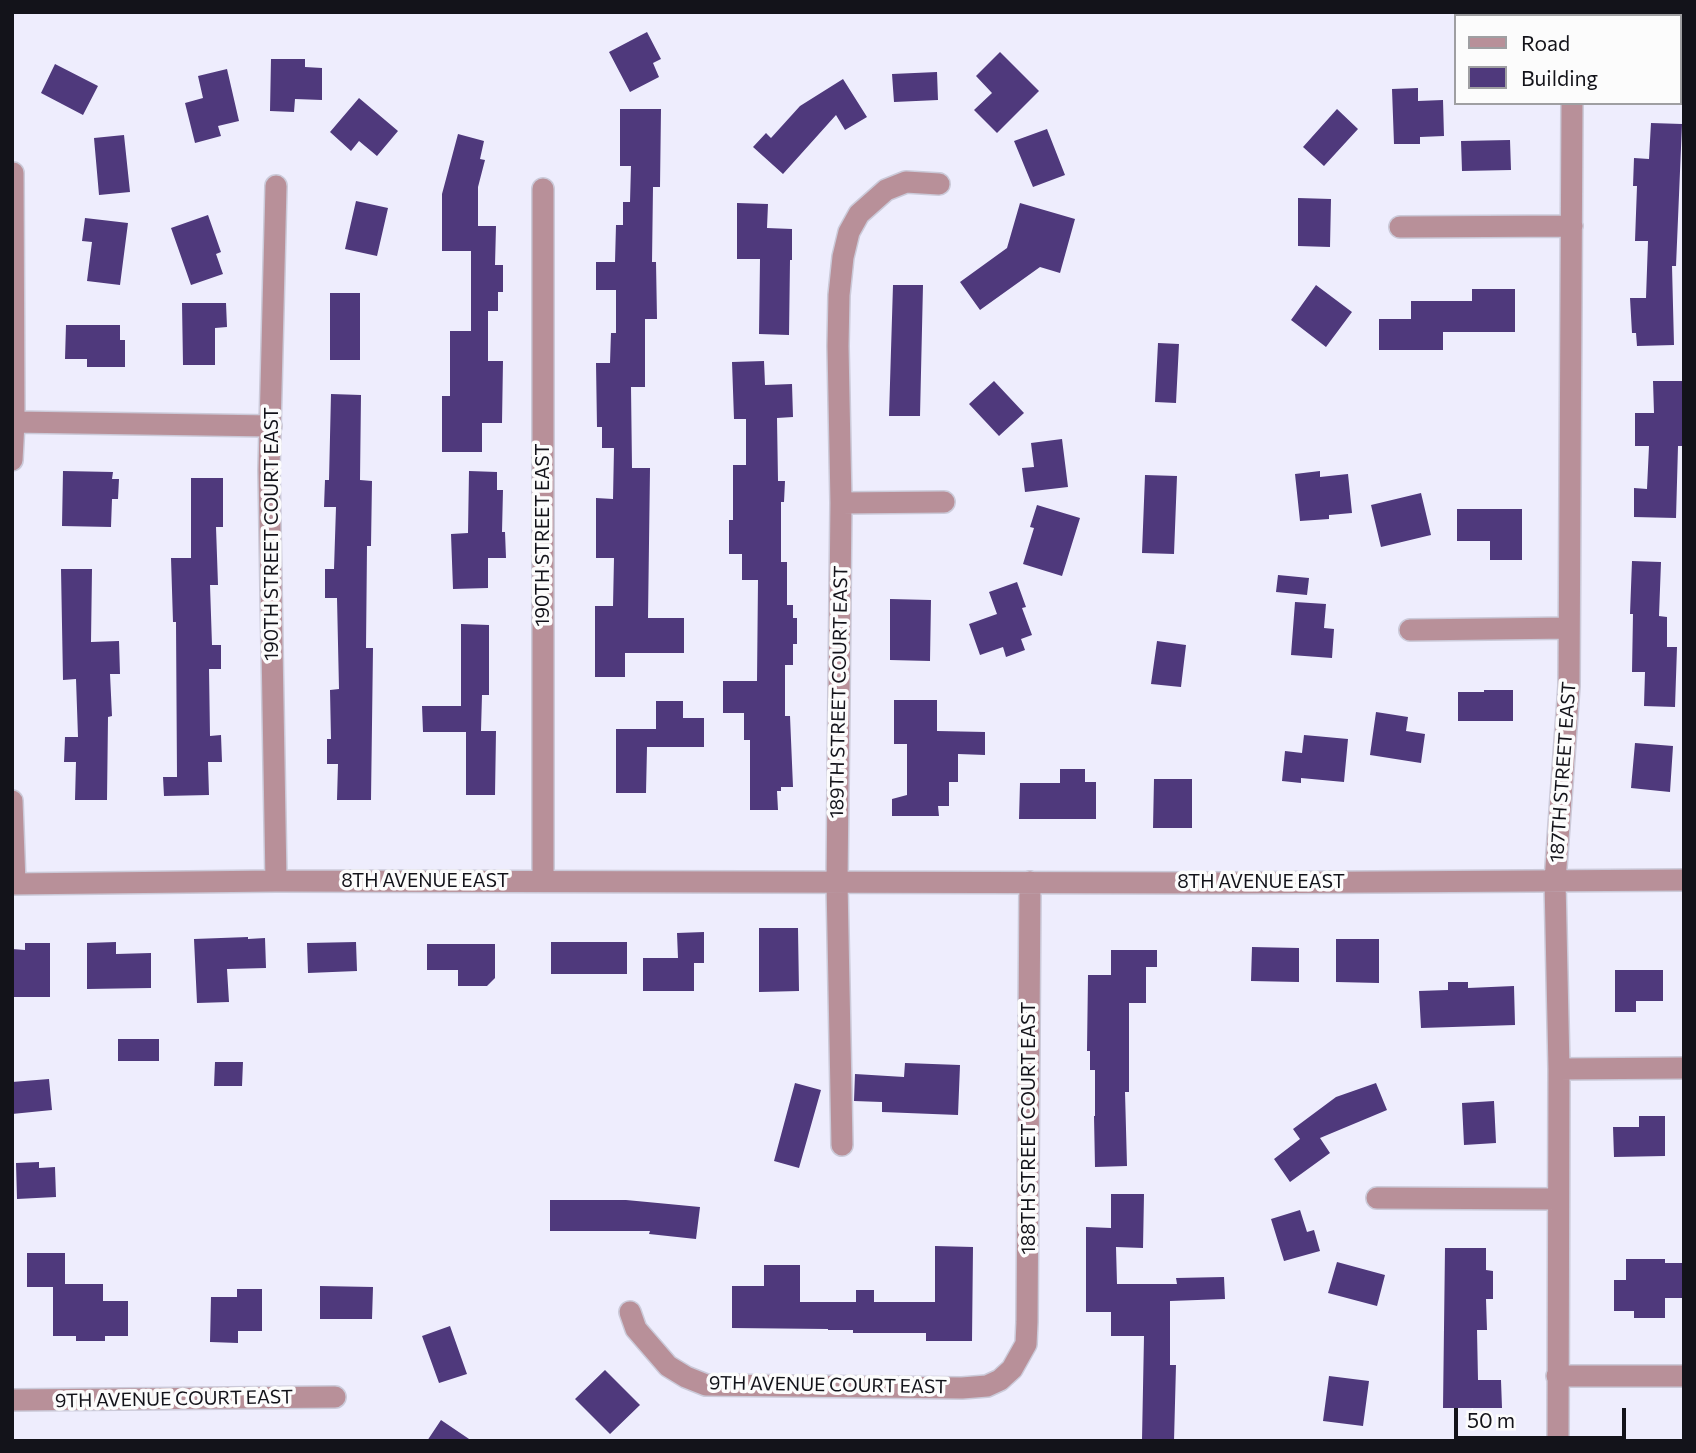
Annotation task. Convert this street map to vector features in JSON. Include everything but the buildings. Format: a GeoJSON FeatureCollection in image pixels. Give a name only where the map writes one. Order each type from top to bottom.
{"type":"FeatureCollection","features":[{"type":"Feature","properties":{"kind":"street","name":"187TH STREET EAST"},"geometry":{"type":"LineString","coordinates":[[1558,1441],[1559,1069],[1555,881],[1567,730],[1573,105]]}},
{"type":"Feature","properties":{"kind":"street"},"geometry":{"type":"LineString","coordinates":[[12,460],[15,422],[13,173]]}},
{"type":"Feature","properties":{"kind":"street","name":"189TH STREET COURT EAST"},"geometry":{"type":"LineString","coordinates":[[837,882],[841,503],[839,295],[843,257],[849,232],[859,214],[886,190],[906,183],[939,184]]}},
{"type":"Feature","properties":{"kind":"street","name":"190TH STREET COURT EAST"},"geometry":{"type":"LineString","coordinates":[[276,186],[269,470],[276,881]]}},
{"type":"Feature","properties":{"kind":"street","name":"190TH STREET EAST"},"geometry":{"type":"LineString","coordinates":[[543,189],[543,881]]}},
{"type":"Feature","properties":{"kind":"street"},"geometry":{"type":"LineString","coordinates":[[1400,227],[1572,226]]}},
{"type":"Feature","properties":{"kind":"street"},"geometry":{"type":"LineString","coordinates":[[15,422],[271,426]]}},
{"type":"Feature","properties":{"kind":"street"},"geometry":{"type":"LineString","coordinates":[[841,503],[944,502]]}},
{"type":"Feature","properties":{"kind":"street"},"geometry":{"type":"LineString","coordinates":[[1410,630],[1569,628]]}},
{"type":"Feature","properties":{"kind":"street"},"geometry":{"type":"LineString","coordinates":[[12,801],[14,884]]}},
{"type":"Feature","properties":{"kind":"street","name":"8TH AVENUE EAST"},"geometry":{"type":"LineString","coordinates":[[14,884],[276,881],[1684,880]]}},
{"type":"Feature","properties":{"kind":"street"},"geometry":{"type":"LineString","coordinates":[[837,882],[842,1145]]}},
{"type":"Feature","properties":{"kind":"street","name":"188TH STREET COURT EAST"},"geometry":{"type":"LineString","coordinates":[[1012,1369],[1026,1344],[1027,1322],[1030,882]]}},
{"type":"Feature","properties":{"kind":"street"},"geometry":{"type":"LineString","coordinates":[[1559,1069],[1684,1068]]}},
{"type":"Feature","properties":{"kind":"street"},"geometry":{"type":"LineString","coordinates":[[1377,1198],[1558,1199]]}},
{"type":"Feature","properties":{"kind":"street","name":"9TH AVENUE COURT EAST"},"geometry":{"type":"LineString","coordinates":[[630,1312],[636,1328],[668,1366],[706,1385],[962,1388],[987,1386],[1000,1380],[1012,1369]]}},
{"type":"Feature","properties":{"kind":"street"},"geometry":{"type":"LineString","coordinates":[[1557,1376],[1684,1376]]}},
{"type":"Feature","properties":{"kind":"street","name":"9TH AVENUE COURT EAST"},"geometry":{"type":"LineString","coordinates":[[12,1400],[335,1397]]}}]}
